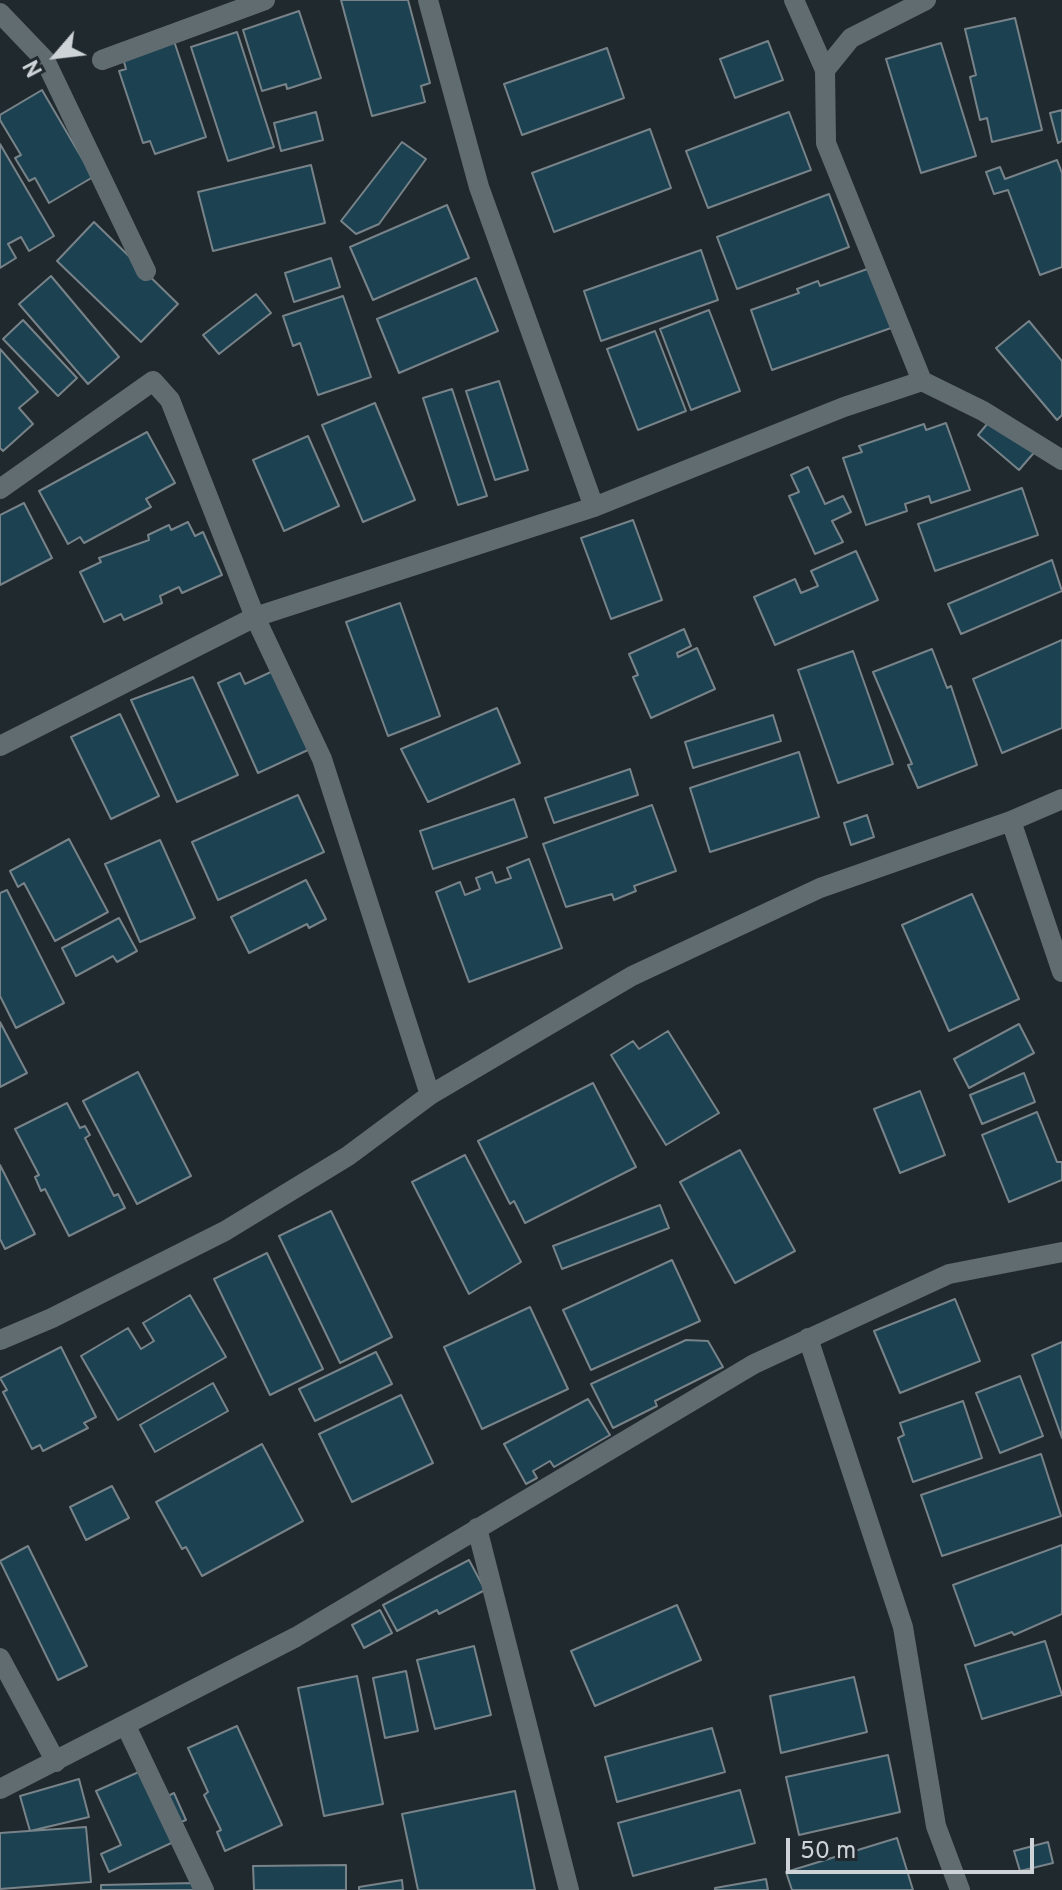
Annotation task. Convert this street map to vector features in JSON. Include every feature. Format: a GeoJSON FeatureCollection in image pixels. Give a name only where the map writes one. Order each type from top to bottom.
{"type":"FeatureCollection","features":[{"type":"Feature","properties":{"kind":"street"},"geometry":{"type":"LineString","coordinates":[[102,60],[265,0]]}},
{"type":"Feature","properties":{"kind":"street"},"geometry":{"type":"LineString","coordinates":[[428,0],[479,187],[594,507]]}},
{"type":"Feature","properties":{"kind":"street"},"geometry":{"type":"LineString","coordinates":[[794,0],[825,70],[826,143],[922,381],[983,411],[1062,460]]}},
{"type":"Feature","properties":{"kind":"street"},"geometry":{"type":"LineString","coordinates":[[825,70],[851,38],[926,0]]}},
{"type":"Feature","properties":{"kind":"street"},"geometry":{"type":"LineString","coordinates":[[0,13],[45,60],[146,271]]}},
{"type":"Feature","properties":{"kind":"street"},"geometry":{"type":"LineString","coordinates":[[0,489],[153,381],[170,400],[255,617],[322,759],[430,1095]]}},
{"type":"Feature","properties":{"kind":"street"},"geometry":{"type":"LineString","coordinates":[[0,746],[255,617],[594,507],[844,407],[922,381]]}},
{"type":"Feature","properties":{"kind":"street"},"geometry":{"type":"LineString","coordinates":[[0,1340],[52,1318],[225,1231],[348,1156],[430,1095],[659,963],[820,888],[1011,821],[1062,799]]}},
{"type":"Feature","properties":{"kind":"street"},"geometry":{"type":"LineString","coordinates":[[1011,821],[1062,972]]}},
{"type":"Feature","properties":{"kind":"street"},"geometry":{"type":"LineString","coordinates":[[0,1789],[296,1637],[754,1364],[949,1274],[1062,1252]]}},
{"type":"Feature","properties":{"kind":"street"},"geometry":{"type":"LineString","coordinates":[[808,1338],[903,1627],[936,1826],[960,1890]]}},
{"type":"Feature","properties":{"kind":"street"},"geometry":{"type":"LineString","coordinates":[[477,1528],[569,1890]]}},
{"type":"Feature","properties":{"kind":"street"},"geometry":{"type":"LineString","coordinates":[[0,1658],[56,1762]]}},
{"type":"Feature","properties":{"kind":"street"},"geometry":{"type":"LineString","coordinates":[[126,1726],[204,1890]]}},
{"type":"Feature","properties":{"kind":"building"},"geometry":{"type":"Polygon","coordinates":[[[341,0],[408,0],[430,83],[421,86],[425,102],[372,116],[341,0]]]}},
{"type":"Feature","properties":{"kind":"building"},"geometry":{"type":"Polygon","coordinates":[[[299,11],[321,78],[287,89],[286,84],[262,91],[243,30],[299,11]]]}},
{"type":"Feature","properties":{"kind":"building"},"geometry":{"type":"Polygon","coordinates":[[[1015,18],[1042,130],[992,142],[987,118],[980,120],[970,77],[976,75],[965,29],[1015,18]]]}},
{"type":"Feature","properties":{"kind":"building"},"geometry":{"type":"Polygon","coordinates":[[[237,32],[274,147],[228,161],[191,47],[237,32]]]}},
{"type":"Feature","properties":{"kind":"building"},"geometry":{"type":"Polygon","coordinates":[[[173,38],[206,137],[155,154],[150,141],[143,143],[119,71],[126,69],[122,55],[173,38]]]}},
{"type":"Feature","properties":{"kind":"building"},"geometry":{"type":"Polygon","coordinates":[[[768,41],[783,80],[735,98],[720,59],[768,41]]]}},
{"type":"Feature","properties":{"kind":"building"},"geometry":{"type":"Polygon","coordinates":[[[941,43],[976,156],[921,173],[886,59],[941,43]]]}},
{"type":"Feature","properties":{"kind":"building"},"geometry":{"type":"Polygon","coordinates":[[[607,48],[624,98],[522,135],[504,84],[607,48]]]}},
{"type":"Feature","properties":{"kind":"building"},"geometry":{"type":"Polygon","coordinates":[[[42,90],[93,177],[49,203],[35,178],[29,181],[15,158],[21,155],[0,120],[0,115],[42,90]]]}},
{"type":"Feature","properties":{"kind":"building"},"geometry":{"type":"Polygon","coordinates":[[[1062,110],[1062,141],[1058,143],[1050,113],[1062,110]]]}},
{"type":"Feature","properties":{"kind":"building"},"geometry":{"type":"Polygon","coordinates":[[[316,112],[323,140],[281,151],[274,123],[316,112]]]}},
{"type":"Feature","properties":{"kind":"building"},"geometry":{"type":"Polygon","coordinates":[[[789,112],[811,170],[708,208],[686,151],[789,112]]]}},
{"type":"Feature","properties":{"kind":"building"},"geometry":{"type":"Polygon","coordinates":[[[650,129],[671,188],[554,232],[532,173],[650,129]]]}},
{"type":"Feature","properties":{"kind":"building"},"geometry":{"type":"Polygon","coordinates":[[[402,142],[426,159],[379,224],[356,234],[341,221],[402,142]]]}},
{"type":"Feature","properties":{"kind":"building"},"geometry":{"type":"Polygon","coordinates":[[[0,144],[54,236],[29,251],[21,237],[8,244],[16,258],[0,268],[0,144]]]}},
{"type":"Feature","properties":{"kind":"building"},"geometry":{"type":"Polygon","coordinates":[[[1057,160],[1062,173],[1062,267],[1040,275],[1008,190],[994,194],[986,172],[1000,167],[1005,179],[1057,160]]]}},
{"type":"Feature","properties":{"kind":"building"},"geometry":{"type":"Polygon","coordinates":[[[311,165],[325,223],[213,251],[198,192],[311,165]]]}},
{"type":"Feature","properties":{"kind":"building"},"geometry":{"type":"Polygon","coordinates":[[[829,194],[849,247],[737,289],[717,237],[829,194]]]}},
{"type":"Feature","properties":{"kind":"building"},"geometry":{"type":"Polygon","coordinates":[[[447,205],[469,258],[373,300],[350,247],[447,205]]]}},
{"type":"Feature","properties":{"kind":"building"},"geometry":{"type":"Polygon","coordinates":[[[94,222],[178,304],[141,342],[57,261],[94,222]]]}},
{"type":"Feature","properties":{"kind":"building"},"geometry":{"type":"Polygon","coordinates":[[[701,250],[718,300],[601,341],[584,291],[701,250]]]}},
{"type":"Feature","properties":{"kind":"building"},"geometry":{"type":"Polygon","coordinates":[[[331,258],[340,287],[294,302],[285,273],[331,258]]]}},
{"type":"Feature","properties":{"kind":"building"},"geometry":{"type":"Polygon","coordinates":[[[870,268],[891,328],[772,370],[751,310],[799,293],[797,289],[818,281],[820,286],[870,268]]]}},
{"type":"Feature","properties":{"kind":"building"},"geometry":{"type":"Polygon","coordinates":[[[51,276],[119,357],[88,384],[19,304],[51,276]]]}},
{"type":"Feature","properties":{"kind":"building"},"geometry":{"type":"Polygon","coordinates":[[[476,278],[498,331],[399,373],[377,319],[476,278]]]}},
{"type":"Feature","properties":{"kind":"building"},"geometry":{"type":"Polygon","coordinates":[[[256,294],[271,313],[219,354],[203,335],[256,294]]]}},
{"type":"Feature","properties":{"kind":"building"},"geometry":{"type":"Polygon","coordinates":[[[343,296],[371,377],[318,395],[300,343],[293,346],[283,316],[343,296]]]}},
{"type":"Feature","properties":{"kind":"building"},"geometry":{"type":"Polygon","coordinates":[[[709,310],[740,391],[691,410],[660,329],[709,310]]]}},
{"type":"Feature","properties":{"kind":"building"},"geometry":{"type":"Polygon","coordinates":[[[23,320],[77,378],[58,396],[3,339],[23,320]]]}},
{"type":"Feature","properties":{"kind":"building"},"geometry":{"type":"Polygon","coordinates":[[[1029,321],[1062,361],[1062,415],[1057,420],[996,348],[1029,321]]]}},
{"type":"Feature","properties":{"kind":"building"},"geometry":{"type":"Polygon","coordinates":[[[655,331],[686,411],[638,430],[607,349],[655,331]]]}},
{"type":"Feature","properties":{"kind":"building"},"geometry":{"type":"Polygon","coordinates":[[[0,349],[38,392],[19,408],[33,424],[3,451],[0,448],[0,349]]]}},
{"type":"Feature","properties":{"kind":"building"},"geometry":{"type":"Polygon","coordinates":[[[499,381],[528,470],[495,480],[466,391],[499,381]]]}},
{"type":"Feature","properties":{"kind":"building"},"geometry":{"type":"Polygon","coordinates":[[[452,389],[487,496],[458,505],[423,398],[452,389]]]}},
{"type":"Feature","properties":{"kind":"building"},"geometry":{"type":"Polygon","coordinates":[[[375,403],[415,500],[363,522],[322,425],[375,403]]]}},
{"type":"Feature","properties":{"kind":"building"},"geometry":{"type":"Polygon","coordinates":[[[997,412],[1038,448],[1019,470],[978,435],[997,412]]]}},
{"type":"Feature","properties":{"kind":"building"},"geometry":{"type":"Polygon","coordinates":[[[946,423],[970,490],[931,503],[929,496],[905,504],[907,511],[866,525],[843,458],[862,452],[859,446],[924,424],[926,430],[946,423]]]}},
{"type":"Feature","properties":{"kind":"building"},"geometry":{"type":"Polygon","coordinates":[[[147,432],[175,483],[146,499],[151,507],[84,543],[80,537],[68,544],[39,491],[147,432]]]}},
{"type":"Feature","properties":{"kind":"building"},"geometry":{"type":"Polygon","coordinates":[[[308,436],[339,506],[284,531],[253,460],[308,436]]]}},
{"type":"Feature","properties":{"kind":"building"},"geometry":{"type":"Polygon","coordinates":[[[808,467],[825,504],[843,496],[851,512],[832,521],[843,542],[815,554],[789,496],[799,492],[791,475],[808,467]]]}},
{"type":"Feature","properties":{"kind":"building"},"geometry":{"type":"Polygon","coordinates":[[[1022,488],[1038,535],[935,571],[918,524],[1022,488]]]}},
{"type":"Feature","properties":{"kind":"building"},"geometry":{"type":"Polygon","coordinates":[[[24,503],[52,558],[0,585],[0,515],[24,503]]]}},
{"type":"Feature","properties":{"kind":"building"},"geometry":{"type":"Polygon","coordinates":[[[633,520],[662,600],[611,619],[581,538],[633,520]]]}},
{"type":"Feature","properties":{"kind":"building"},"geometry":{"type":"Polygon","coordinates":[[[188,522],[195,536],[203,532],[222,575],[182,593],[179,587],[160,596],[162,603],[124,620],[121,614],[104,622],[80,572],[101,562],[99,558],[149,540],[148,535],[169,525],[171,530],[188,522]]]}},
{"type":"Feature","properties":{"kind":"building"},"geometry":{"type":"Polygon","coordinates":[[[856,551],[878,600],[775,645],[754,597],[795,579],[801,593],[818,586],[811,571],[856,551]]]}},
{"type":"Feature","properties":{"kind":"building"},"geometry":{"type":"Polygon","coordinates":[[[1052,560],[1062,591],[961,634],[948,604],[1052,560]]]}},
{"type":"Feature","properties":{"kind":"building"},"geometry":{"type":"Polygon","coordinates":[[[400,603],[440,716],[388,736],[346,622],[400,603]]]}},
{"type":"Feature","properties":{"kind":"building"},"geometry":{"type":"Polygon","coordinates":[[[684,629],[691,646],[677,653],[678,657],[697,648],[715,689],[651,718],[633,677],[638,675],[629,654],[684,629]]]}},
{"type":"Feature","properties":{"kind":"building"},"geometry":{"type":"Polygon","coordinates":[[[1062,640],[1062,728],[1002,753],[973,679],[1062,640]]]}},
{"type":"Feature","properties":{"kind":"building"},"geometry":{"type":"Polygon","coordinates":[[[932,649],[947,688],[951,686],[977,765],[918,788],[908,765],[912,764],[873,672],[932,649]]]}},
{"type":"Feature","properties":{"kind":"building"},"geometry":{"type":"Polygon","coordinates":[[[853,651],[893,764],[838,783],[798,670],[853,651]]]}},
{"type":"Feature","properties":{"kind":"building"},"geometry":{"type":"Polygon","coordinates":[[[273,671],[308,750],[258,773],[218,683],[240,673],[245,684],[273,671]]]}},
{"type":"Feature","properties":{"kind":"building"},"geometry":{"type":"Polygon","coordinates":[[[193,677],[238,775],[177,802],[131,700],[193,677]]]}},
{"type":"Feature","properties":{"kind":"building"},"geometry":{"type":"Polygon","coordinates":[[[497,708],[520,763],[428,802],[401,749],[497,708]]]}},
{"type":"Feature","properties":{"kind":"building"},"geometry":{"type":"Polygon","coordinates":[[[120,714],[159,796],[111,819],[71,737],[120,714]]]}},
{"type":"Feature","properties":{"kind":"building"},"geometry":{"type":"Polygon","coordinates":[[[773,715],[781,741],[693,768],[685,742],[773,715]]]}},
{"type":"Feature","properties":{"kind":"building"},"geometry":{"type":"Polygon","coordinates":[[[799,752],[819,817],[710,852],[690,788],[799,752]]]}},
{"type":"Feature","properties":{"kind":"building"},"geometry":{"type":"Polygon","coordinates":[[[630,769],[638,795],[554,823],[545,798],[630,769]]]}},
{"type":"Feature","properties":{"kind":"building"},"geometry":{"type":"Polygon","coordinates":[[[298,795],[324,852],[218,900],[192,842],[298,795]]]}},
{"type":"Feature","properties":{"kind":"building"},"geometry":{"type":"Polygon","coordinates":[[[514,799],[527,837],[433,869],[420,831],[514,799]]]}},
{"type":"Feature","properties":{"kind":"building"},"geometry":{"type":"Polygon","coordinates":[[[652,805],[676,871],[634,886],[636,891],[614,900],[612,894],[566,907],[543,844],[652,805]]]}},
{"type":"Feature","properties":{"kind":"building"},"geometry":{"type":"Polygon","coordinates":[[[867,815],[874,837],[851,845],[844,823],[867,815]]]}},
{"type":"Feature","properties":{"kind":"building"},"geometry":{"type":"Polygon","coordinates":[[[69,839],[108,912],[55,941],[24,883],[18,887],[10,871],[69,839]]]}},
{"type":"Feature","properties":{"kind":"building"},"geometry":{"type":"Polygon","coordinates":[[[160,840],[195,918],[140,942],[105,864],[160,840]]]}},
{"type":"Feature","properties":{"kind":"building"},"geometry":{"type":"Polygon","coordinates":[[[529,859],[562,948],[469,982],[436,892],[460,882],[465,895],[480,889],[476,878],[492,872],[496,883],[511,878],[507,868],[529,859]]]}},
{"type":"Feature","properties":{"kind":"building"},"geometry":{"type":"Polygon","coordinates":[[[306,880],[326,919],[309,928],[307,924],[249,953],[231,917],[306,880]]]}},
{"type":"Feature","properties":{"kind":"building"},"geometry":{"type":"Polygon","coordinates":[[[7,890],[64,1003],[16,1028],[0,996],[0,893],[7,890]]]}},
{"type":"Feature","properties":{"kind":"building"},"geometry":{"type":"Polygon","coordinates":[[[972,894],[1019,999],[949,1031],[902,925],[972,894]]]}},
{"type":"Feature","properties":{"kind":"building"},"geometry":{"type":"Polygon","coordinates":[[[119,918],[137,951],[117,962],[113,956],[76,976],[62,948],[119,918]]]}},
{"type":"Feature","properties":{"kind":"building"},"geometry":{"type":"Polygon","coordinates":[[[0,1022],[27,1073],[0,1087],[0,1022]]]}},
{"type":"Feature","properties":{"kind":"building"},"geometry":{"type":"Polygon","coordinates":[[[1019,1024],[1034,1053],[969,1088],[954,1059],[1019,1024]]]}},
{"type":"Feature","properties":{"kind":"building"},"geometry":{"type":"Polygon","coordinates":[[[668,1031],[719,1113],[666,1145],[611,1055],[633,1041],[639,1049],[668,1031]]]}},
{"type":"Feature","properties":{"kind":"building"},"geometry":{"type":"Polygon","coordinates":[[[138,1072],[191,1176],[137,1204],[83,1101],[138,1072]]]}},
{"type":"Feature","properties":{"kind":"building"},"geometry":{"type":"Polygon","coordinates":[[[1024,1073],[1035,1102],[982,1124],[970,1095],[1024,1073]]]}},
{"type":"Feature","properties":{"kind":"building"},"geometry":{"type":"Polygon","coordinates":[[[593,1083],[636,1167],[525,1223],[514,1201],[510,1204],[478,1141],[593,1083]]]}},
{"type":"Feature","properties":{"kind":"building"},"geometry":{"type":"Polygon","coordinates":[[[920,1091],[945,1155],[900,1173],[874,1109],[920,1091]]]}},
{"type":"Feature","properties":{"kind":"building"},"geometry":{"type":"Polygon","coordinates":[[[67,1103],[80,1128],[85,1126],[90,1135],[85,1138],[114,1196],[118,1194],[125,1208],[69,1236],[45,1189],[41,1191],[35,1177],[39,1175],[15,1129],[67,1103]]]}},
{"type":"Feature","properties":{"kind":"building"},"geometry":{"type":"Polygon","coordinates":[[[1037,1112],[1057,1162],[1062,1162],[1062,1180],[1009,1202],[982,1135],[1037,1112]]]}},
{"type":"Feature","properties":{"kind":"building"},"geometry":{"type":"Polygon","coordinates":[[[740,1150],[795,1251],[735,1283],[680,1182],[740,1150]]]}},
{"type":"Feature","properties":{"kind":"building"},"geometry":{"type":"Polygon","coordinates":[[[465,1155],[521,1262],[469,1294],[412,1182],[465,1155]]]}},
{"type":"Feature","properties":{"kind":"building"},"geometry":{"type":"Polygon","coordinates":[[[0,1165],[35,1234],[5,1249],[0,1239],[0,1165]]]}},
{"type":"Feature","properties":{"kind":"building"},"geometry":{"type":"Polygon","coordinates":[[[660,1205],[669,1228],[562,1269],[553,1246],[660,1205]]]}},
{"type":"Feature","properties":{"kind":"building"},"geometry":{"type":"Polygon","coordinates":[[[331,1211],[392,1337],[340,1363],[279,1236],[331,1211]]]}},
{"type":"Feature","properties":{"kind":"building"},"geometry":{"type":"Polygon","coordinates":[[[267,1253],[323,1369],[270,1395],[214,1279],[267,1253]]]}},
{"type":"Feature","properties":{"kind":"building"},"geometry":{"type":"Polygon","coordinates":[[[672,1260],[700,1321],[591,1370],[563,1310],[672,1260]]]}},
{"type":"Feature","properties":{"kind":"building"},"geometry":{"type":"Polygon","coordinates":[[[190,1295],[226,1357],[118,1420],[81,1356],[128,1328],[141,1349],[154,1341],[143,1323],[190,1295]]]}},
{"type":"Feature","properties":{"kind":"building"},"geometry":{"type":"Polygon","coordinates":[[[955,1299],[980,1361],[900,1393],[874,1331],[955,1299]]]}},
{"type":"Feature","properties":{"kind":"building"},"geometry":{"type":"Polygon","coordinates":[[[530,1307],[568,1389],[482,1429],[444,1347],[530,1307]]]}},
{"type":"Feature","properties":{"kind":"building"},"geometry":{"type":"Polygon","coordinates":[[[686,1340],[708,1341],[723,1367],[655,1401],[657,1406],[613,1428],[591,1384],[686,1340]]]}},
{"type":"Feature","properties":{"kind":"building"},"geometry":{"type":"Polygon","coordinates":[[[1062,1342],[1062,1438],[1032,1355],[1062,1342]]]}},
{"type":"Feature","properties":{"kind":"building"},"geometry":{"type":"Polygon","coordinates":[[[61,1347],[96,1417],[84,1423],[88,1428],[43,1451],[40,1445],[32,1449],[3,1392],[7,1390],[0,1378],[61,1347]]]}},
{"type":"Feature","properties":{"kind":"building"},"geometry":{"type":"Polygon","coordinates":[[[376,1352],[392,1384],[315,1421],[299,1389],[376,1352]]]}},
{"type":"Feature","properties":{"kind":"building"},"geometry":{"type":"Polygon","coordinates":[[[1020,1376],[1043,1436],[1000,1453],[976,1393],[1020,1376]]]}},
{"type":"Feature","properties":{"kind":"building"},"geometry":{"type":"Polygon","coordinates":[[[213,1383],[228,1411],[155,1452],[140,1425],[213,1383]]]}},
{"type":"Feature","properties":{"kind":"building"},"geometry":{"type":"Polygon","coordinates":[[[401,1395],[433,1463],[352,1502],[319,1434],[401,1395]]]}},
{"type":"Feature","properties":{"kind":"building"},"geometry":{"type":"Polygon","coordinates":[[[588,1399],[610,1435],[554,1467],[550,1461],[533,1471],[537,1478],[526,1484],[504,1444],[588,1399]]]}},
{"type":"Feature","properties":{"kind":"building"},"geometry":{"type":"Polygon","coordinates":[[[963,1401],[982,1458],[913,1482],[898,1438],[904,1435],[900,1423],[963,1401]]]}},
{"type":"Feature","properties":{"kind":"building"},"geometry":{"type":"Polygon","coordinates":[[[262,1444],[303,1521],[202,1576],[186,1547],[182,1549],[156,1502],[262,1444]]]}},
{"type":"Feature","properties":{"kind":"building"},"geometry":{"type":"Polygon","coordinates":[[[1041,1454],[1061,1516],[942,1556],[921,1495],[1041,1454]]]}},
{"type":"Feature","properties":{"kind":"building"},"geometry":{"type":"Polygon","coordinates":[[[112,1486],[129,1518],[86,1540],[70,1507],[112,1486]]]}},
{"type":"Feature","properties":{"kind":"building"},"geometry":{"type":"Polygon","coordinates":[[[1062,1545],[1062,1614],[1014,1635],[1012,1632],[975,1646],[953,1585],[1062,1545]]]}},
{"type":"Feature","properties":{"kind":"building"},"geometry":{"type":"Polygon","coordinates":[[[28,1546],[87,1666],[58,1680],[0,1561],[28,1546]]]}},
{"type":"Feature","properties":{"kind":"building"},"geometry":{"type":"Polygon","coordinates":[[[469,1560],[485,1590],[397,1631],[383,1605],[469,1560]]]}},
{"type":"Feature","properties":{"kind":"building"},"geometry":{"type":"Polygon","coordinates":[[[677,1605],[701,1660],[595,1706],[571,1651],[677,1605]]]}},
{"type":"Feature","properties":{"kind":"building"},"geometry":{"type":"Polygon","coordinates":[[[380,1610],[392,1633],[364,1648],[352,1625],[380,1610]]]}},
{"type":"Feature","properties":{"kind":"building"},"geometry":{"type":"Polygon","coordinates":[[[1045,1641],[1062,1695],[982,1719],[965,1665],[1045,1641]]]}},
{"type":"Feature","properties":{"kind":"building"},"geometry":{"type":"Polygon","coordinates":[[[474,1646],[491,1715],[435,1729],[417,1660],[474,1646]]]}},
{"type":"Feature","properties":{"kind":"building"},"geometry":{"type":"Polygon","coordinates":[[[406,1671],[418,1731],[385,1738],[373,1678],[406,1671]]]}},
{"type":"Feature","properties":{"kind":"building"},"geometry":{"type":"Polygon","coordinates":[[[357,1676],[383,1804],[324,1816],[298,1688],[357,1676]]]}},
{"type":"Feature","properties":{"kind":"building"},"geometry":{"type":"Polygon","coordinates":[[[854,1677],[867,1732],[781,1753],[770,1696],[854,1677]]]}},
{"type":"Feature","properties":{"kind":"building"},"geometry":{"type":"Polygon","coordinates":[[[237,1726],[282,1825],[225,1851],[217,1832],[221,1830],[204,1795],[208,1792],[188,1748],[237,1726]]]}},
{"type":"Feature","properties":{"kind":"building"},"geometry":{"type":"Polygon","coordinates":[[[712,1728],[725,1772],[617,1802],[605,1757],[712,1728]]]}},
{"type":"Feature","properties":{"kind":"building"},"geometry":{"type":"Polygon","coordinates":[[[888,1755],[900,1812],[799,1835],[786,1777],[888,1755]]]}},
{"type":"Feature","properties":{"kind":"building"},"geometry":{"type":"Polygon","coordinates":[[[150,1767],[164,1798],[174,1793],[186,1820],[176,1824],[182,1838],[109,1872],[101,1854],[121,1845],[96,1791],[150,1767]]]}},
{"type":"Feature","properties":{"kind":"building"},"geometry":{"type":"Polygon","coordinates":[[[79,1779],[89,1817],[30,1831],[20,1796],[79,1779]]]}},
{"type":"Feature","properties":{"kind":"building"},"geometry":{"type":"Polygon","coordinates":[[[740,1790],[755,1843],[633,1876],[618,1823],[740,1790]]]}},
{"type":"Feature","properties":{"kind":"building"},"geometry":{"type":"Polygon","coordinates":[[[515,1791],[535,1890],[418,1890],[402,1814],[515,1791]]]}},
{"type":"Feature","properties":{"kind":"building"},"geometry":{"type":"Polygon","coordinates":[[[86,1827],[91,1882],[0,1889],[0,1833],[86,1827]]]}},
{"type":"Feature","properties":{"kind":"building"},"geometry":{"type":"Polygon","coordinates":[[[897,1838],[913,1890],[792,1890],[786,1872],[897,1838]]]}},
{"type":"Feature","properties":{"kind":"building"},"geometry":{"type":"Polygon","coordinates":[[[1048,1842],[1053,1863],[1020,1871],[1014,1851],[1048,1842]]]}},
{"type":"Feature","properties":{"kind":"building"},"geometry":{"type":"Polygon","coordinates":[[[346,1865],[346,1890],[254,1890],[253,1866],[346,1865]]]}},
{"type":"Feature","properties":{"kind":"building"},"geometry":{"type":"Polygon","coordinates":[[[766,1879],[768,1890],[715,1890],[715,1888],[766,1879]]]}},
{"type":"Feature","properties":{"kind":"building"},"geometry":{"type":"Polygon","coordinates":[[[402,1880],[403,1890],[359,1890],[359,1887],[402,1880]]]}},
{"type":"Feature","properties":{"kind":"building"},"geometry":{"type":"Polygon","coordinates":[[[194,1883],[194,1890],[101,1890],[101,1885],[194,1883]]]}}]}
